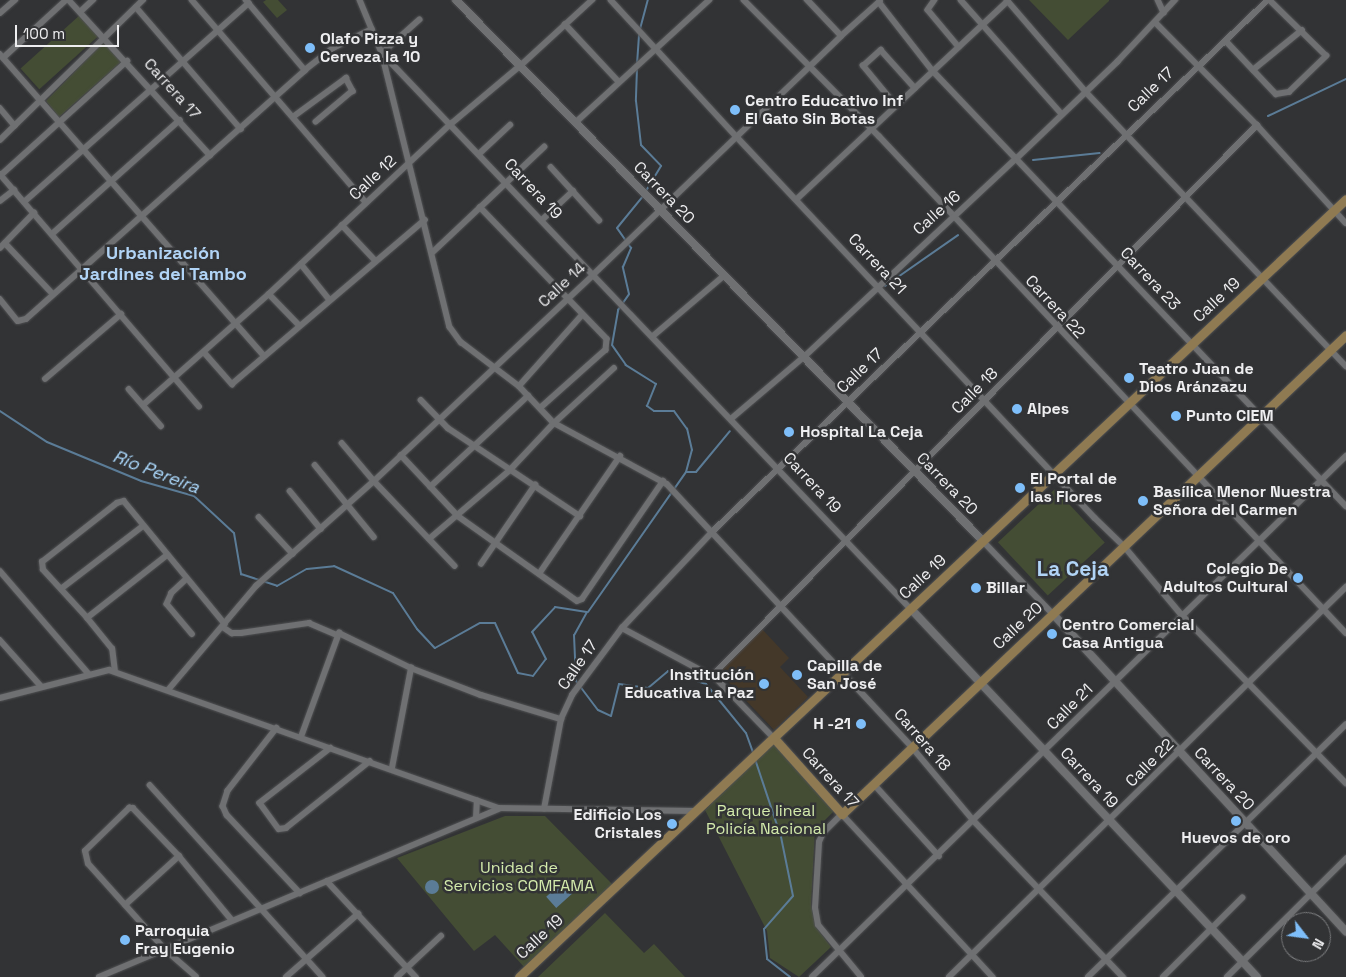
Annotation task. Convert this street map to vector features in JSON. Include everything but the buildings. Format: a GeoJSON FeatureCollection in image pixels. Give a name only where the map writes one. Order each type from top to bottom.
{"type":"FeatureCollection","features":[{"type":"Feature","properties":{"kind":"main road","name":"Carrera 20"},"geometry":{"type":"LineString","coordinates":[[456,0],[983,541]]}},
{"type":"Feature","properties":{"kind":"main road","name":"Calle 19"},"geometry":{"type":"LineString","coordinates":[[519,977],[1346,199]]}},
{"type":"Feature","properties":{"kind":"main road","name":"Calle 20"},"geometry":{"type":"LineString","coordinates":[[842,814],[1346,335]]}},
{"type":"Feature","properties":{"kind":"main road","name":"Carrera 19"},"geometry":{"type":"LineString","coordinates":[[911,608],[1257,977]]}},
{"type":"Feature","properties":{"kind":"main road","name":"Carrera 20"},"geometry":{"type":"LineString","coordinates":[[1053,614],[1346,931]]}},
{"type":"Feature","properties":{"kind":"main road","name":"Carrera 17"},"geometry":{"type":"LineString","coordinates":[[774,738],[842,814]]}},
{"type":"Feature","properties":{"kind":"street"},"geometry":{"type":"LineString","coordinates":[[0,13],[15,0]]}},
{"type":"Feature","properties":{"kind":"street"},"geometry":{"type":"LineString","coordinates":[[68,0],[2,56],[264,356]]}},
{"type":"Feature","properties":{"kind":"street","name":"Carrera 17"},"geometry":{"type":"LineString","coordinates":[[68,0],[152,89],[210,155]]}},
{"type":"Feature","properties":{"kind":"street"},"geometry":{"type":"LineString","coordinates":[[80,12],[94,0]]}},
{"type":"Feature","properties":{"kind":"street"},"geometry":{"type":"LineString","coordinates":[[0,140],[143,0]]}},
{"type":"Feature","properties":{"kind":"street"},"geometry":{"type":"LineString","coordinates":[[192,0],[366,202]]}},
{"type":"Feature","properties":{"kind":"street","name":"Carrera 19"},"geometry":{"type":"LineString","coordinates":[[360,0],[382,53],[452,123],[593,275],[620,300],[911,608]]}},
{"type":"Feature","properties":{"kind":"street","name":"Calle 12"},"geometry":{"type":"LineString","coordinates":[[143,405],[236,325],[452,123],[520,66],[592,0]]}},
{"type":"Feature","properties":{"kind":"street","name":"Carrera 21"},"geometry":{"type":"LineString","coordinates":[[611,0],[637,26],[643,35],[736,136],[1124,546],[1182,615],[1346,783]]}},
{"type":"Feature","properties":{"kind":"street"},"geometry":{"type":"LineString","coordinates":[[575,123],[709,0]]}},
{"type":"Feature","properties":{"kind":"street","name":"Carrera 22"},"geometry":{"type":"LineString","coordinates":[[744,0],[871,129],[952,218],[1346,633]]}},
{"type":"Feature","properties":{"kind":"street"},"geometry":{"type":"LineString","coordinates":[[807,0],[838,33]]}},
{"type":"Feature","properties":{"kind":"street"},"geometry":{"type":"LineString","coordinates":[[935,0],[928,10],[959,47]]}},
{"type":"Feature","properties":{"kind":"street"},"geometry":{"type":"LineString","coordinates":[[960,0],[1062,114]]}},
{"type":"Feature","properties":{"kind":"street"},"geometry":{"type":"LineString","coordinates":[[796,199],[1008,0],[1086,92],[1346,366]]}},
{"type":"Feature","properties":{"kind":"street"},"geometry":{"type":"LineString","coordinates":[[1158,0],[1164,13]]}},
{"type":"Feature","properties":{"kind":"street","name":"Calle 16"},"geometry":{"type":"LineString","coordinates":[[732,418],[804,357],[1017,158],[1156,22],[1175,0]]}},
{"type":"Feature","properties":{"kind":"street"},"geometry":{"type":"LineString","coordinates":[[1226,41],[1276,94],[1289,92],[1326,56],[1302,30],[1268,0]]}},
{"type":"Feature","properties":{"kind":"street","name":"Calle 17"},"geometry":{"type":"LineString","coordinates":[[544,809],[561,719],[584,675],[622,628],[712,532],[1198,64],[1226,41],[1268,0]]}},
{"type":"Feature","properties":{"kind":"street","name":"Calle 14"},"geometry":{"type":"LineString","coordinates":[[169,689],[268,574],[374,481],[631,239],[809,65],[838,33],[880,1]]}},
{"type":"Feature","properties":{"kind":"street","name":"Carrera 23"},"geometry":{"type":"LineString","coordinates":[[880,1],[933,71],[1346,506]]}},
{"type":"Feature","properties":{"kind":"street"},"geometry":{"type":"LineString","coordinates":[[24,202],[85,150],[248,2],[305,70]]}},
{"type":"Feature","properties":{"kind":"street"},"geometry":{"type":"LineString","coordinates":[[136,7],[241,129]]}},
{"type":"Feature","properties":{"kind":"street"},"geometry":{"type":"LineString","coordinates":[[419,20],[382,53],[411,161],[450,327],[461,342],[496,366],[519,386],[554,423]]}},
{"type":"Feature","properties":{"kind":"street"},"geometry":{"type":"LineString","coordinates":[[1156,22],[1257,125],[1346,223]]}},
{"type":"Feature","properties":{"kind":"street"},"geometry":{"type":"LineString","coordinates":[[565,24],[619,82]]}},
{"type":"Feature","properties":{"kind":"street"},"geometry":{"type":"LineString","coordinates":[[0,299],[22,322],[277,97],[305,70],[333,48],[372,29]]}},
{"type":"Feature","properties":{"kind":"street"},"geometry":{"type":"LineString","coordinates":[[1253,70],[1302,30]]}},
{"type":"Feature","properties":{"kind":"street"},"geometry":{"type":"LineString","coordinates":[[896,106],[863,66],[881,50],[916,88]]}},
{"type":"Feature","properties":{"kind":"street"},"geometry":{"type":"LineString","coordinates":[[127,62],[1,174],[199,406]]}},
{"type":"Feature","properties":{"kind":"street"},"geometry":{"type":"LineString","coordinates":[[293,117],[346,78],[353,91],[316,122]]}},
{"type":"Feature","properties":{"kind":"street"},"geometry":{"type":"LineString","coordinates":[[0,108],[15,126]]}},
{"type":"Feature","properties":{"kind":"street"},"geometry":{"type":"LineString","coordinates":[[52,234],[180,120]]}},
{"type":"Feature","properties":{"kind":"street"},"geometry":{"type":"LineString","coordinates":[[480,153],[510,125]]}},
{"type":"Feature","properties":{"kind":"street","name":"Calle 18"},"geometry":{"type":"LineString","coordinates":[[712,676],[1257,125]]}},
{"type":"Feature","properties":{"kind":"street"},"geometry":{"type":"LineString","coordinates":[[432,252],[544,147]]}},
{"type":"Feature","properties":{"kind":"street"},"geometry":{"type":"LineString","coordinates":[[551,167],[599,220]]}},
{"type":"Feature","properties":{"kind":"street"},"geometry":{"type":"LineString","coordinates":[[0,202],[14,190]]}},
{"type":"Feature","properties":{"kind":"street"},"geometry":{"type":"LineString","coordinates":[[543,219],[573,191]]}},
{"type":"Feature","properties":{"kind":"street"},"geometry":{"type":"LineString","coordinates":[[480,207],[607,339],[606,350],[541,408]]}},
{"type":"Feature","properties":{"kind":"street"},"geometry":{"type":"LineString","coordinates":[[0,248],[34,213]]}},
{"type":"Feature","properties":{"kind":"street"},"geometry":{"type":"LineString","coordinates":[[204,352],[232,384],[329,298],[425,220]]}},
{"type":"Feature","properties":{"kind":"street"},"geometry":{"type":"LineString","coordinates":[[342,225],[375,260]]}},
{"type":"Feature","properties":{"kind":"street"},"geometry":{"type":"LineString","coordinates":[[5,243],[53,294]]}},
{"type":"Feature","properties":{"kind":"street"},"geometry":{"type":"LineString","coordinates":[[301,264],[329,298]]}},
{"type":"Feature","properties":{"kind":"street"},"geometry":{"type":"LineString","coordinates":[[653,336],[725,276]]}},
{"type":"Feature","properties":{"kind":"street"},"geometry":{"type":"LineString","coordinates":[[269,294],[299,326]]}},
{"type":"Feature","properties":{"kind":"street"},"geometry":{"type":"LineString","coordinates":[[45,379],[121,314]]}},
{"type":"Feature","properties":{"kind":"street"},"geometry":{"type":"LineString","coordinates":[[519,386],[582,315]]}},
{"type":"Feature","properties":{"kind":"street"},"geometry":{"type":"LineString","coordinates":[[429,539],[510,470],[554,423],[614,368]]}},
{"type":"Feature","properties":{"kind":"street"},"geometry":{"type":"LineString","coordinates":[[129,389],[161,426]]}},
{"type":"Feature","properties":{"kind":"street"},"geometry":{"type":"LineString","coordinates":[[430,487],[528,396]]}},
{"type":"Feature","properties":{"kind":"street"},"geometry":{"type":"LineString","coordinates":[[421,400],[438,420],[580,516]]}},
{"type":"Feature","properties":{"kind":"street","name":"Carrera 18"},"geometry":{"type":"LineString","coordinates":[[554,423],[620,456],[665,482],[912,747],[974,821],[1123,977]]}},
{"type":"Feature","properties":{"kind":"street"},"geometry":{"type":"LineString","coordinates":[[342,442],[374,481],[455,566]]}},
{"type":"Feature","properties":{"kind":"street"},"geometry":{"type":"LineString","coordinates":[[401,455],[458,516],[570,598],[580,600],[665,482]]}},
{"type":"Feature","properties":{"kind":"street"},"geometry":{"type":"LineString","coordinates":[[539,574],[620,456]]}},
{"type":"Feature","properties":{"kind":"street","name":"Calle 21"},"geometry":{"type":"LineString","coordinates":[[813,976],[939,856],[1182,615],[1346,456]]}},
{"type":"Feature","properties":{"kind":"street"},"geometry":{"type":"LineString","coordinates":[[315,465],[374,537]]}},
{"type":"Feature","properties":{"kind":"street"},"geometry":{"type":"LineString","coordinates":[[481,564],[535,485]]}},
{"type":"Feature","properties":{"kind":"street"},"geometry":{"type":"LineString","coordinates":[[290,491],[321,529]]}},
{"type":"Feature","properties":{"kind":"street"},"geometry":{"type":"LineString","coordinates":[[115,672],[112,649],[42,565],[53,550],[120,502],[130,504],[143,526],[232,633],[309,623],[337,636],[342,634],[411,668],[494,700],[561,719]]}},
{"type":"Feature","properties":{"kind":"street"},"geometry":{"type":"LineString","coordinates":[[259,517],[293,554]]}},
{"type":"Feature","properties":{"kind":"street"},"geometry":{"type":"LineString","coordinates":[[61,589],[143,526]]}},
{"type":"Feature","properties":{"kind":"street","name":"Carrera 20"},"geometry":{"type":"LineString","coordinates":[[983,541],[1053,614]]}},
{"type":"Feature","properties":{"kind":"street"},"geometry":{"type":"LineString","coordinates":[[87,618],[167,555]]}},
{"type":"Feature","properties":{"kind":"street"},"geometry":{"type":"LineString","coordinates":[[0,570],[88,673]]}},
{"type":"Feature","properties":{"kind":"street"},"geometry":{"type":"LineString","coordinates":[[188,579],[172,593],[167,604],[192,634]]}},
{"type":"Feature","properties":{"kind":"street","name":"Calle 22"},"geometry":{"type":"LineString","coordinates":[[949,977],[1111,821],[1346,587]]}},
{"type":"Feature","properties":{"kind":"street","name":"Carrera 17"},"geometry":{"type":"LineString","coordinates":[[622,628],[712,676],[774,738]]}},
{"type":"Feature","properties":{"kind":"street"},"geometry":{"type":"LineString","coordinates":[[301,737],[337,636]]}},
{"type":"Feature","properties":{"kind":"street"},"geometry":{"type":"LineString","coordinates":[[0,640],[41,686]]}},
{"type":"Feature","properties":{"kind":"street"},"geometry":{"type":"LineString","coordinates":[[392,768],[411,668]]}},
{"type":"Feature","properties":{"kind":"street"},"geometry":{"type":"LineString","coordinates":[[0,698],[105,669],[169,689],[331,748],[392,768],[498,808],[695,811]]}},
{"type":"Feature","properties":{"kind":"street"},"geometry":{"type":"LineString","coordinates":[[1088,977],[1346,724]]}},
{"type":"Feature","properties":{"kind":"street"},"geometry":{"type":"LineString","coordinates":[[277,728],[228,791],[223,806],[227,815],[300,893]]}},
{"type":"Feature","properties":{"kind":"street"},"geometry":{"type":"LineString","coordinates":[[331,748],[260,803],[279,829],[286,828],[370,761]]}},
{"type":"Feature","properties":{"kind":"street"},"geometry":{"type":"LineString","coordinates":[[874,784],[939,856]]}},
{"type":"Feature","properties":{"kind":"street"},"geometry":{"type":"LineString","coordinates":[[150,785],[261,911],[323,977]]}},
{"type":"Feature","properties":{"kind":"street"},"geometry":{"type":"LineString","coordinates":[[476,818],[478,801]]}},
{"type":"Feature","properties":{"kind":"street"},"geometry":{"type":"LineString","coordinates":[[196,977],[165,950],[88,864],[85,851],[129,808],[136,810],[179,856],[232,920]]}},
{"type":"Feature","properties":{"kind":"street"},"geometry":{"type":"LineString","coordinates":[[99,977],[111,975],[232,920],[261,911],[498,808]]}},
{"type":"Feature","properties":{"kind":"street"},"geometry":{"type":"LineString","coordinates":[[842,814],[823,833],[819,842],[814,908],[818,925],[861,977]]}},
{"type":"Feature","properties":{"kind":"street","name":"Carrera 17"},"geometry":{"type":"LineString","coordinates":[[842,814],[993,977]]}},
{"type":"Feature","properties":{"kind":"street"},"geometry":{"type":"LineString","coordinates":[[125,905],[179,856]]}},
{"type":"Feature","properties":{"kind":"street"},"geometry":{"type":"LineString","coordinates":[[1227,977],[1346,859]]}},
{"type":"Feature","properties":{"kind":"street"},"geometry":{"type":"LineString","coordinates":[[327,881],[416,977]]}},
{"type":"Feature","properties":{"kind":"street"},"geometry":{"type":"LineString","coordinates":[[1163,977],[1242,898]]}},
{"type":"Feature","properties":{"kind":"street"},"geometry":{"type":"LineString","coordinates":[[286,977],[358,914]]}},
{"type":"Feature","properties":{"kind":"street"},"geometry":{"type":"LineString","coordinates":[[397,977],[441,936]]}},
{"type":"Feature","properties":{"kind":"shaded area","name":"Institución Educativa La Paz"},"geometry":{"type":"Polygon","coordinates":[[[762,629],[789,658],[780,667],[808,697],[774,730],[719,672],[762,629]]]}},
{"type":"Feature","properties":{"kind":"green space"},"geometry":{"type":"Polygon","coordinates":[[[266,0],[278,0],[287,10],[277,18],[263,2],[266,0]]]}},
{"type":"Feature","properties":{"kind":"green space"},"geometry":{"type":"Polygon","coordinates":[[[1029,0],[1109,0],[1109,1],[1068,40],[1029,0]]]}},
{"type":"Feature","properties":{"kind":"green space"},"geometry":{"type":"Polygon","coordinates":[[[80,15],[99,36],[39,89],[21,69],[80,15]]]}},
{"type":"Feature","properties":{"kind":"green space"},"geometry":{"type":"Polygon","coordinates":[[[105,41],[122,61],[59,117],[46,101],[105,41]]]}},
{"type":"Feature","properties":{"kind":"green space"},"geometry":{"type":"Polygon","coordinates":[[[1055,489],[1105,542],[1048,596],[998,542],[1055,489]]]}},
{"type":"Feature","properties":{"kind":"green space","name":"Parque lineal Policía Nacional"},"geometry":{"type":"Polygon","coordinates":[[[775,742],[835,810],[815,830],[811,904],[815,926],[831,947],[799,977],[770,958],[767,931],[705,810],[775,742]]]}},
{"type":"Feature","properties":{"kind":"green space","name":"Unidad de Servicios COMFAMA"},"geometry":{"type":"Polygon","coordinates":[[[505,816],[545,816],[613,885],[524,967],[495,935],[474,951],[397,858],[505,816]]]}},
{"type":"Feature","properties":{"kind":"green space"},"geometry":{"type":"Polygon","coordinates":[[[605,913],[644,953],[654,944],[685,977],[538,977],[605,913]]]}},
{"type":"Feature","properties":{"kind":"water"},"geometry":{"type":"Polygon","coordinates":[[[567,878],[577,889],[556,908],[546,897],[567,878]]]}},
{"type":"Feature","properties":{"kind":"water"},"geometry":{"type":"Polygon","coordinates":[[[432,880],[437,882],[439,887],[437,892],[432,894],[427,892],[425,887],[427,882],[432,880]]]}},
{"type":"Feature","properties":{"kind":"waterway"},"geometry":{"type":"LineString","coordinates":[[640,29],[648,0]]}},
{"type":"Feature","properties":{"kind":"waterway"},"geometry":{"type":"LineString","coordinates":[[637,64],[639,34]]}},
{"type":"Feature","properties":{"kind":"waterway"},"geometry":{"type":"LineString","coordinates":[[637,68],[636,101],[641,145],[661,166],[646,191]]}},
{"type":"Feature","properties":{"kind":"waterway"},"geometry":{"type":"LineString","coordinates":[[1268,116],[1346,79]]}},
{"type":"Feature","properties":{"kind":"waterway"},"geometry":{"type":"LineString","coordinates":[[1033,160],[1100,153]]}},
{"type":"Feature","properties":{"kind":"waterway"},"geometry":{"type":"LineString","coordinates":[[588,612],[686,472],[692,450],[687,429],[674,411],[654,411],[647,406],[656,384],[626,365],[612,345],[618,310],[629,294],[623,267],[631,248],[617,228],[644,195]]}},
{"type":"Feature","properties":{"kind":"waterway"},"geometry":{"type":"LineString","coordinates":[[885,286],[958,235]]}},
{"type":"Feature","properties":{"kind":"waterway","name":"Río Pereira"},"geometry":{"type":"LineString","coordinates":[[0,411],[47,442],[141,481],[194,496],[234,533],[241,574],[277,586],[307,569],[334,566],[393,593],[417,629],[435,648],[480,623],[495,623],[518,673],[533,676],[546,659],[532,632],[555,607],[587,612],[574,635],[576,681],[598,710],[611,716],[619,684],[648,688],[668,671],[706,684],[746,733],[753,752]]}},
{"type":"Feature","properties":{"kind":"waterway"},"geometry":{"type":"LineString","coordinates":[[687,472],[696,472],[730,431]]}},
{"type":"Feature","properties":{"kind":"waterway","name":"Río Pereira"},"geometry":{"type":"LineString","coordinates":[[755,759],[781,837],[793,896],[764,929],[767,959],[790,977]]}},
{"type":"Feature","properties":{"kind":"place","name":"Olafo Pizza y Cerveza la 10"},"geometry":{"type":"Point","coordinates":[310,48]}},
{"type":"Feature","properties":{"kind":"place","name":"Centro Educativo Inf El Gato Sin Botas"},"geometry":{"type":"Point","coordinates":[735,110]}},
{"type":"Feature","properties":{"kind":"place","name":"Teatro Juan de Dios Aránzazu"},"geometry":{"type":"Point","coordinates":[1129,378]}},
{"type":"Feature","properties":{"kind":"place","name":"Alpes"},"geometry":{"type":"Point","coordinates":[1017,409]}},
{"type":"Feature","properties":{"kind":"place","name":"Punto CIEM"},"geometry":{"type":"Point","coordinates":[1176,416]}},
{"type":"Feature","properties":{"kind":"place","name":"Hospital La Ceja"},"geometry":{"type":"Point","coordinates":[789,432]}},
{"type":"Feature","properties":{"kind":"place","name":"El Portal de las Flores"},"geometry":{"type":"Point","coordinates":[1020,488]}},
{"type":"Feature","properties":{"kind":"place","name":"Basílica Menor Nuestra Señora del Carmen"},"geometry":{"type":"Point","coordinates":[1143,501]}},
{"type":"Feature","properties":{"kind":"place","name":"Colegio De Adultos Cultural"},"geometry":{"type":"Point","coordinates":[1298,578]}},
{"type":"Feature","properties":{"kind":"place","name":"Billar"},"geometry":{"type":"Point","coordinates":[976,588]}},
{"type":"Feature","properties":{"kind":"place","name":"Centro Comercial Casa Antigua"},"geometry":{"type":"Point","coordinates":[1052,634]}},
{"type":"Feature","properties":{"kind":"place","name":"Capilla de San José"},"geometry":{"type":"Point","coordinates":[797,675]}},
{"type":"Feature","properties":{"kind":"place","name":"Institución Educativa La Paz"},"geometry":{"type":"Point","coordinates":[764,684]}},
{"type":"Feature","properties":{"kind":"place","name":"H -21"},"geometry":{"type":"Point","coordinates":[861,724]}},
{"type":"Feature","properties":{"kind":"place","name":"Huevos de oro"},"geometry":{"type":"Point","coordinates":[1236,821]}},
{"type":"Feature","properties":{"kind":"place","name":"Edificio Los Cristales"},"geometry":{"type":"Point","coordinates":[672,824]}},
{"type":"Feature","properties":{"kind":"place","name":"Parroquia Fray Eugenio"},"geometry":{"type":"Point","coordinates":[125,940]}},
{"type":"Feature","properties":{"kind":"district","name":"Urbanización Jardines del Tambo"},"geometry":{"type":"Point","coordinates":[163,264]}},
{"type":"Feature","properties":{"kind":"district","name":"La Ceja"},"geometry":{"type":"Point","coordinates":[1073,569]}}]}
